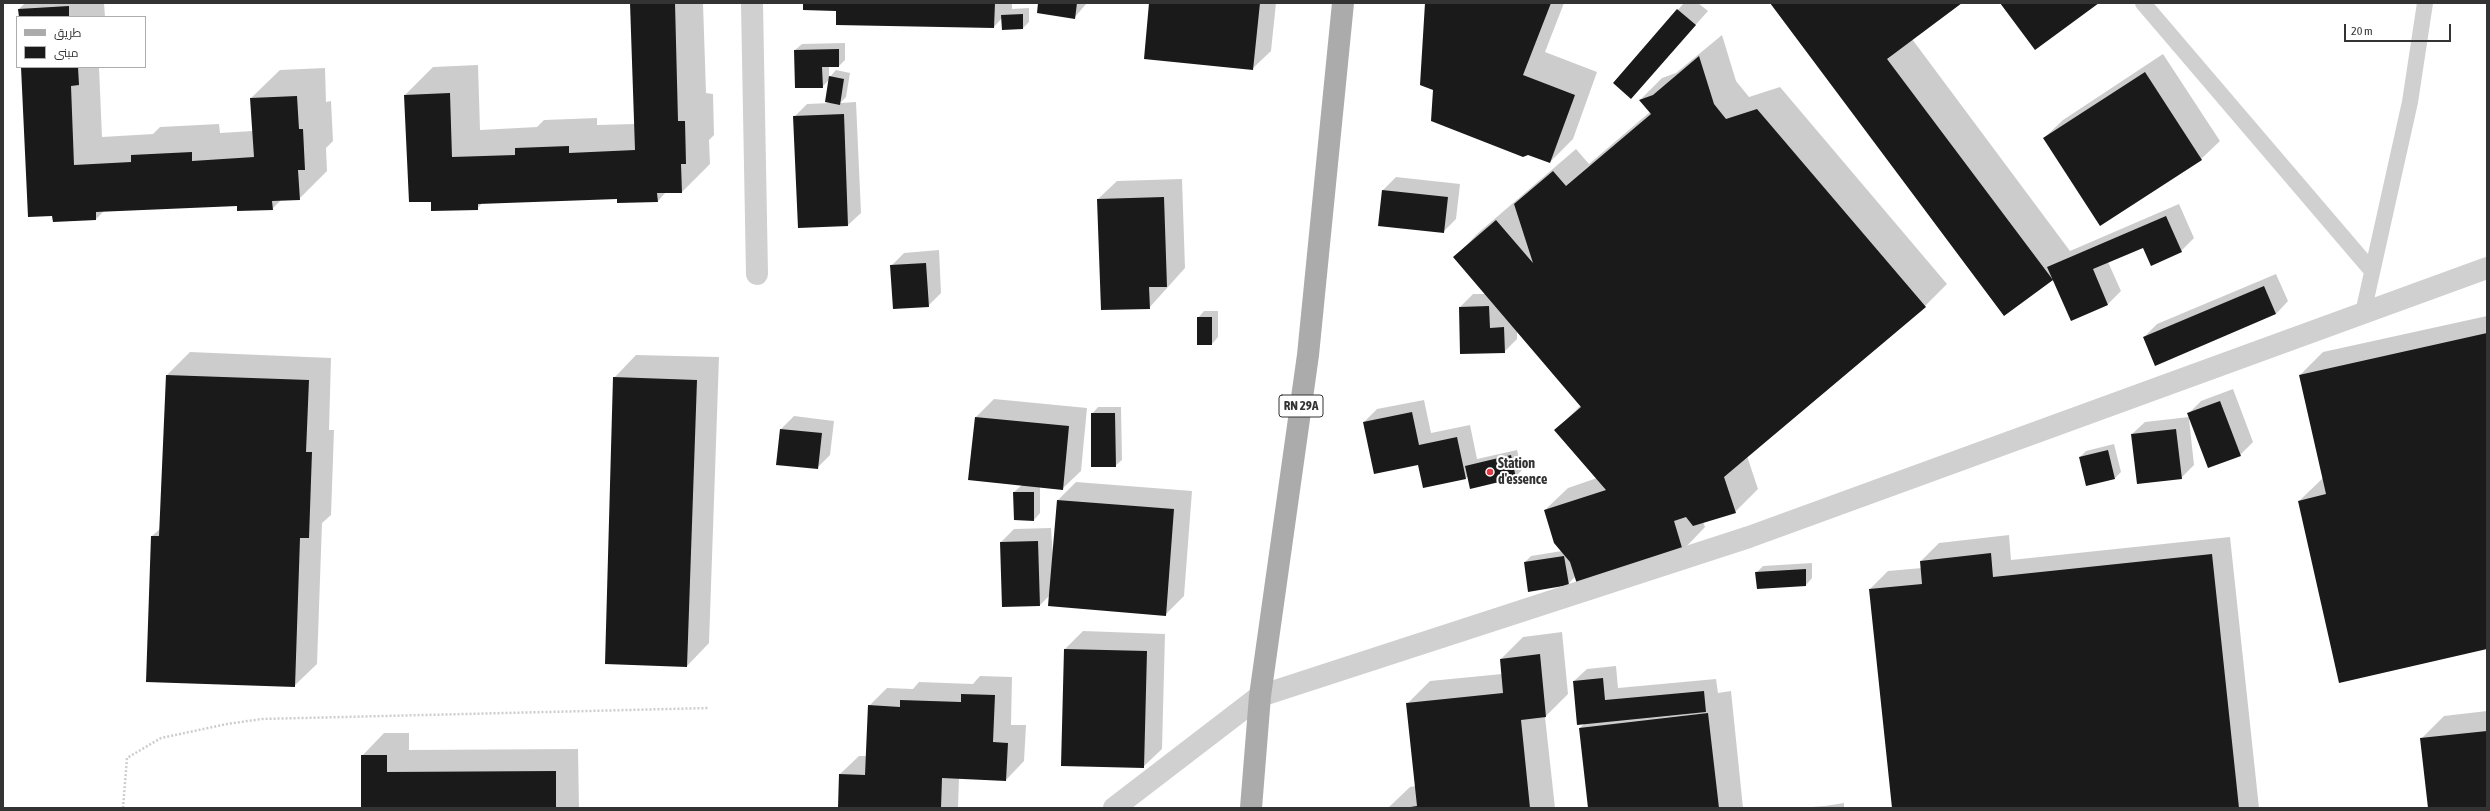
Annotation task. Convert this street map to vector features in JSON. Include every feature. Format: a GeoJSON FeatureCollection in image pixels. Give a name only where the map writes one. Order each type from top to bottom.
{"type":"FeatureCollection","features":[{"type":"Feature","properties":{"kind":"main road","name":"RN 29A"},"geometry":{"type":"LineString","coordinates":[[1251,808],[1260,696],[1308,355],[1342,3]]}},
{"type":"Feature","properties":{"kind":"street"},"geometry":{"type":"LineString","coordinates":[[752,3],[757,274]]}},
{"type":"Feature","properties":{"kind":"street"},"geometry":{"type":"LineString","coordinates":[[1114,808],[1260,696],[1749,537],[2487,268]]}},
{"type":"Feature","properties":{"kind":"lane"},"geometry":{"type":"LineString","coordinates":[[2143,3],[2372,271]]}},
{"type":"Feature","properties":{"kind":"lane"},"geometry":{"type":"LineString","coordinates":[[2363,313],[2410,102],[2425,3]]}},
{"type":"Feature","properties":{"kind":"path"},"geometry":{"type":"LineString","coordinates":[[123,808],[127,758],[161,738],[227,724],[262,719],[709,708]]}},
{"type":"Feature","properties":{"kind":"building"},"geometry":{"type":"Polygon","coordinates":[[[630,3],[675,3],[678,121],[685,121],[686,164],[681,164],[682,193],[657,193],[658,202],[617,203],[617,199],[478,204],[478,210],[431,211],[431,202],[409,202],[404,95],[450,93],[452,157],[515,155],[515,148],[569,146],[569,153],[635,150],[630,3]]]}},
{"type":"Feature","properties":{"kind":"building"},"geometry":{"type":"Polygon","coordinates":[[[803,3],[995,3],[994,28],[836,25],[836,11],[803,10],[803,3]]]}},
{"type":"Feature","properties":{"kind":"building"},"geometry":{"type":"Polygon","coordinates":[[[1038,3],[1077,3],[1075,19],[1037,13],[1038,3]]]}},
{"type":"Feature","properties":{"kind":"building"},"geometry":{"type":"Polygon","coordinates":[[[1149,3],[1260,3],[1253,70],[1144,59],[1149,3]]]}},
{"type":"Feature","properties":{"kind":"building"},"geometry":{"type":"Polygon","coordinates":[[[1425,3],[1551,3],[1523,75],[1575,95],[1550,163],[1528,155],[1523,157],[1431,121],[1433,90],[1420,85],[1425,3]]]}},
{"type":"Feature","properties":{"kind":"building"},"geometry":{"type":"Polygon","coordinates":[[[1770,3],[1962,3],[1887,59],[2053,280],[2004,316],[1770,3]]]}},
{"type":"Feature","properties":{"kind":"building"},"geometry":{"type":"Polygon","coordinates":[[[2000,3],[2099,3],[2035,50],[2000,3]]]}},
{"type":"Feature","properties":{"kind":"building"},"geometry":{"type":"Polygon","coordinates":[[[69,6],[69,16],[19,16],[18,9],[69,6]]]}},
{"type":"Feature","properties":{"kind":"building"},"geometry":{"type":"Polygon","coordinates":[[[1677,9],[1696,25],[1631,99],[1613,83],[1677,9]]]}},
{"type":"Feature","properties":{"kind":"building"},"geometry":{"type":"Polygon","coordinates":[[[1023,14],[1023,29],[1002,30],[1001,15],[1023,14]]]}},
{"type":"Feature","properties":{"kind":"building"},"geometry":{"type":"Polygon","coordinates":[[[839,49],[839,67],[822,67],[823,88],[795,88],[794,50],[839,49]]]}},
{"type":"Feature","properties":{"kind":"building"},"geometry":{"type":"Polygon","coordinates":[[[1699,56],[1714,104],[1726,119],[1757,109],[1926,307],[1724,477],[1736,513],[1693,526],[1686,517],[1674,521],[1683,551],[1577,584],[1570,562],[1554,543],[1544,510],[1606,490],[1554,430],[1581,407],[1453,257],[1496,220],[1533,263],[1514,204],[1553,171],[1566,186],[1651,114],[1639,100],[1653,95],[1699,56]]]}},
{"type":"Feature","properties":{"kind":"building"},"geometry":{"type":"Polygon","coordinates":[[[21,68],[78,68],[79,85],[71,86],[74,165],[131,162],[131,155],[192,152],[192,161],[254,157],[250,98],[297,96],[299,129],[303,129],[305,170],[298,170],[300,200],[272,201],[273,210],[237,211],[237,206],[96,212],[96,220],[53,222],[52,216],[28,217],[21,68]]]}},
{"type":"Feature","properties":{"kind":"building"},"geometry":{"type":"Polygon","coordinates":[[[2145,72],[2202,160],[2100,226],[2043,138],[2145,72]]]}},
{"type":"Feature","properties":{"kind":"building"},"geometry":{"type":"Polygon","coordinates":[[[829,76],[844,79],[840,105],[825,102],[829,76]]]}},
{"type":"Feature","properties":{"kind":"building"},"geometry":{"type":"Polygon","coordinates":[[[844,114],[848,226],[798,228],[793,116],[844,114]]]}},
{"type":"Feature","properties":{"kind":"building"},"geometry":{"type":"Polygon","coordinates":[[[1382,190],[1448,197],[1444,233],[1378,226],[1382,190]]]}},
{"type":"Feature","properties":{"kind":"building"},"geometry":{"type":"Polygon","coordinates":[[[1164,197],[1167,287],[1149,287],[1150,309],[1101,310],[1097,199],[1164,197]]]}},
{"type":"Feature","properties":{"kind":"building"},"geometry":{"type":"Polygon","coordinates":[[[2166,216],[2182,252],[2151,266],[2143,248],[2093,269],[2108,305],[2071,321],[2047,267],[2166,216]]]}},
{"type":"Feature","properties":{"kind":"building"},"geometry":{"type":"Polygon","coordinates":[[[926,263],[929,307],[893,309],[890,265],[926,263]]]}},
{"type":"Feature","properties":{"kind":"building"},"geometry":{"type":"Polygon","coordinates":[[[2264,286],[2276,314],[2155,366],[2143,337],[2264,286]]]}},
{"type":"Feature","properties":{"kind":"building"},"geometry":{"type":"Polygon","coordinates":[[[1489,306],[1490,328],[1504,327],[1505,353],[1460,354],[1459,307],[1489,306]]]}},
{"type":"Feature","properties":{"kind":"building"},"geometry":{"type":"Polygon","coordinates":[[[1197,317],[1212,317],[1212,345],[1197,345],[1197,317]]]}},
{"type":"Feature","properties":{"kind":"building"},"geometry":{"type":"Polygon","coordinates":[[[2487,333],[2487,649],[2339,683],[2298,501],[2326,494],[2299,375],[2487,333]]]}},
{"type":"Feature","properties":{"kind":"building"},"geometry":{"type":"Polygon","coordinates":[[[166,375],[309,380],[306,452],[312,452],[309,538],[300,538],[295,687],[146,682],[151,536],[159,536],[166,375]]]}},
{"type":"Feature","properties":{"kind":"building"},"geometry":{"type":"Polygon","coordinates":[[[613,377],[697,380],[687,667],[605,664],[613,377]]]}},
{"type":"Feature","properties":{"kind":"building"},"geometry":{"type":"Polygon","coordinates":[[[2220,401],[2241,456],[2208,468],[2187,413],[2220,401]]]}},
{"type":"Feature","properties":{"kind":"building"},"geometry":{"type":"Polygon","coordinates":[[[1412,412],[1419,445],[1457,437],[1466,479],[1423,488],[1418,465],[1374,474],[1363,422],[1412,412]]]}},
{"type":"Feature","properties":{"kind":"building"},"geometry":{"type":"Polygon","coordinates":[[[1091,413],[1115,413],[1116,467],[1091,467],[1091,413]]]}},
{"type":"Feature","properties":{"kind":"building"},"geometry":{"type":"Polygon","coordinates":[[[975,417],[1069,426],[1063,490],[968,480],[975,417]]]}},
{"type":"Feature","properties":{"kind":"building"},"geometry":{"type":"Polygon","coordinates":[[[780,429],[822,433],[818,469],[776,465],[780,429]]]}},
{"type":"Feature","properties":{"kind":"building"},"geometry":{"type":"Polygon","coordinates":[[[2176,429],[2182,479],[2137,484],[2131,434],[2176,429]]]}},
{"type":"Feature","properties":{"kind":"building"},"geometry":{"type":"Polygon","coordinates":[[[2108,450],[2115,479],[2086,486],[2079,457],[2108,450]]]}},
{"type":"Feature","properties":{"kind":"building","name":"Station d'essence"},"geometry":{"type":"Polygon","coordinates":[[[1511,455],[1516,478],[1470,489],[1465,466],[1511,455]]]}},
{"type":"Feature","properties":{"kind":"building"},"geometry":{"type":"Polygon","coordinates":[[[1013,492],[1034,492],[1034,521],[1014,520],[1013,492]]]}},
{"type":"Feature","properties":{"kind":"building"},"geometry":{"type":"Polygon","coordinates":[[[1057,500],[1174,509],[1166,616],[1048,606],[1057,500]]]}},
{"type":"Feature","properties":{"kind":"building"},"geometry":{"type":"Polygon","coordinates":[[[1038,541],[1040,606],[1002,607],[1000,542],[1038,541]]]}},
{"type":"Feature","properties":{"kind":"building"},"geometry":{"type":"Polygon","coordinates":[[[1991,553],[1993,577],[2212,554],[2239,808],[1892,808],[1869,589],[1922,584],[1920,561],[1991,553]]]}},
{"type":"Feature","properties":{"kind":"building"},"geometry":{"type":"Polygon","coordinates":[[[1564,556],[1569,585],[1528,592],[1524,562],[1564,556]]]}},
{"type":"Feature","properties":{"kind":"building"},"geometry":{"type":"Polygon","coordinates":[[[1806,569],[1806,586],[1757,589],[1755,572],[1806,569]]]}},
{"type":"Feature","properties":{"kind":"building"},"geometry":{"type":"Polygon","coordinates":[[[1064,649],[1147,651],[1144,768],[1061,766],[1064,649]]]}},
{"type":"Feature","properties":{"kind":"building"},"geometry":{"type":"Polygon","coordinates":[[[1540,654],[1546,717],[1521,720],[1530,808],[1404,808],[1417,806],[1406,703],[1503,693],[1500,659],[1540,654]]]}},
{"type":"Feature","properties":{"kind":"building"},"geometry":{"type":"Polygon","coordinates":[[[1603,678],[1605,700],[1704,691],[1706,712],[1577,725],[1573,681],[1603,678]]]}},
{"type":"Feature","properties":{"kind":"building"},"geometry":{"type":"Polygon","coordinates":[[[961,694],[995,695],[993,742],[1008,743],[1006,781],[942,778],[941,808],[838,808],[839,774],[865,775],[868,705],[900,707],[900,700],[961,702],[961,694]]]}},
{"type":"Feature","properties":{"kind":"building"},"geometry":{"type":"Polygon","coordinates":[[[1708,713],[1719,808],[1588,808],[1579,728],[1708,713]]]}},
{"type":"Feature","properties":{"kind":"building"},"geometry":{"type":"Polygon","coordinates":[[[2487,731],[2487,808],[2428,808],[2420,738],[2487,731]]]}},
{"type":"Feature","properties":{"kind":"building"},"geometry":{"type":"Polygon","coordinates":[[[361,755],[387,755],[387,772],[556,771],[556,808],[361,808],[361,755]]]}},
{"type":"Feature","properties":{"kind":"place","name":"Station d'essence"},"geometry":{"type":"Point","coordinates":[1490,472]}}]}
